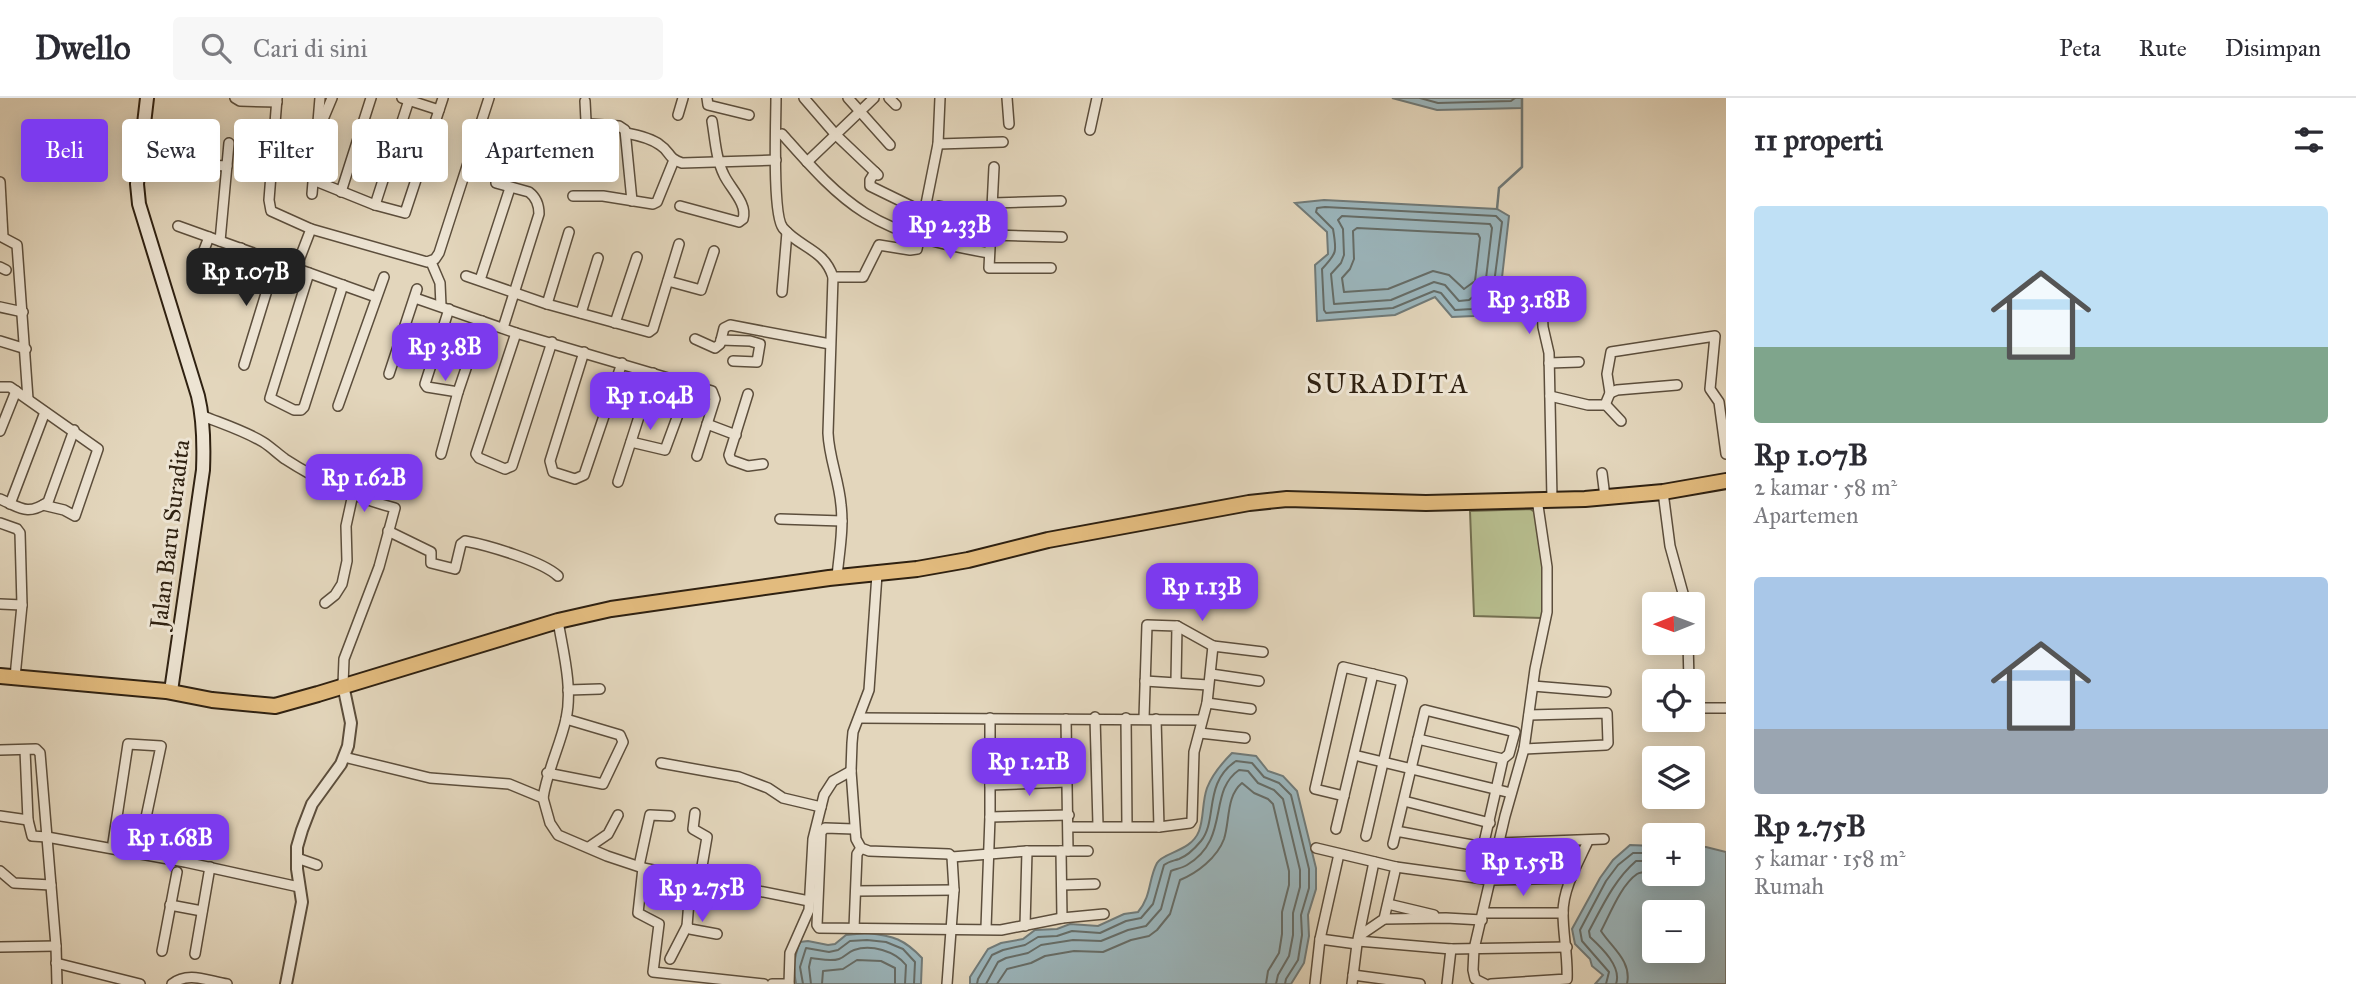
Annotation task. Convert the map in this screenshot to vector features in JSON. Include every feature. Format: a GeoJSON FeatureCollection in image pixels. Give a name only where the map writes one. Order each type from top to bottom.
{"type":"FeatureCollection","features":[{"type":"Feature","properties":{"kind":"main road","name":"Jalan Baru Suradita"},"geometry":{"type":"LineString","coordinates":[[147,98],[138,175],[139,204],[203,416],[203,470],[171,691]]}},
{"type":"Feature","properties":{"kind":"main road"},"geometry":{"type":"LineString","coordinates":[[8,677],[171,691],[212,701],[275,706],[558,621],[640,604],[968,560],[1048,540],[1269,500],[1437,503],[1605,497],[1662,492],[1726,481]]}},
{"type":"Feature","properties":{"kind":"street"},"geometry":{"type":"LineString","coordinates":[[235,98],[240,101],[277,100],[270,206],[275,213],[311,229],[431,262]]}},
{"type":"Feature","properties":{"kind":"street"},"geometry":{"type":"LineString","coordinates":[[319,119],[320,98]]}},
{"type":"Feature","properties":{"kind":"street"},"geometry":{"type":"LineString","coordinates":[[325,119],[332,98]]}},
{"type":"Feature","properties":{"kind":"street"},"geometry":{"type":"LineString","coordinates":[[341,192],[371,98]]}},
{"type":"Feature","properties":{"kind":"street"},"geometry":{"type":"LineString","coordinates":[[318,182],[375,205],[405,213],[443,98]]}},
{"type":"Feature","properties":{"kind":"street"},"geometry":{"type":"LineString","coordinates":[[483,119],[489,98]]}},
{"type":"Feature","properties":{"kind":"street"},"geometry":{"type":"LineString","coordinates":[[678,114],[683,98]]}},
{"type":"Feature","properties":{"kind":"street"},"geometry":{"type":"LineString","coordinates":[[707,98],[708,105],[749,115]]}},
{"type":"Feature","properties":{"kind":"street"},"geometry":{"type":"LineString","coordinates":[[776,98],[780,223],[787,232],[824,259],[832,277],[829,445],[841,502],[842,521],[837,577]]}},
{"type":"Feature","properties":{"kind":"street"},"geometry":{"type":"LineString","coordinates":[[804,98],[836,135],[876,174],[870,180],[870,186],[913,209],[907,232]]}},
{"type":"Feature","properties":{"kind":"street"},"geometry":{"type":"LineString","coordinates":[[848,98],[890,145]]}},
{"type":"Feature","properties":{"kind":"street"},"geometry":{"type":"LineString","coordinates":[[807,162],[874,98]]}},
{"type":"Feature","properties":{"kind":"street"},"geometry":{"type":"LineString","coordinates":[[832,277],[863,276],[879,245],[914,250],[917,248],[937,144],[940,98]]}},
{"type":"Feature","properties":{"kind":"street"},"geometry":{"type":"LineString","coordinates":[[1007,98],[1009,124]]}},
{"type":"Feature","properties":{"kind":"street"},"geometry":{"type":"LineString","coordinates":[[1090,130],[1097,98]]}},
{"type":"Feature","properties":{"kind":"street"},"geometry":{"type":"LineString","coordinates":[[375,205],[406,99],[439,110]]}},
{"type":"Feature","properties":{"kind":"street"},"geometry":{"type":"LineString","coordinates":[[585,101],[586,121],[589,124],[619,126],[626,133],[663,146],[669,157],[682,163],[776,160]]}},
{"type":"Feature","properties":{"kind":"street"},"geometry":{"type":"LineString","coordinates":[[680,206],[739,222],[745,214],[724,176],[712,121]]}},
{"type":"Feature","properties":{"kind":"street"},"geometry":{"type":"LineString","coordinates":[[626,133],[632,201]]}},
{"type":"Feature","properties":{"kind":"street"},"geometry":{"type":"LineString","coordinates":[[782,134],[807,162],[865,214],[907,232],[956,248],[989,253]]}},
{"type":"Feature","properties":{"kind":"street"},"geometry":{"type":"LineString","coordinates":[[937,144],[1003,142]]}},
{"type":"Feature","properties":{"kind":"street"},"geometry":{"type":"LineString","coordinates":[[220,241],[229,143]]}},
{"type":"Feature","properties":{"kind":"street"},"geometry":{"type":"LineString","coordinates":[[572,196],[603,197],[650,204],[657,202],[674,160]]}},
{"type":"Feature","properties":{"kind":"street"},"geometry":{"type":"LineString","coordinates":[[220,166],[227,166]]}},
{"type":"Feature","properties":{"kind":"street"},"geometry":{"type":"LineString","coordinates":[[995,167],[990,269],[1051,268]]}},
{"type":"Feature","properties":{"kind":"street"},"geometry":{"type":"LineString","coordinates":[[0,182],[2,237],[18,245],[28,399]]}},
{"type":"Feature","properties":{"kind":"street"},"geometry":{"type":"LineString","coordinates":[[312,194],[313,182]]}},
{"type":"Feature","properties":{"kind":"street"},"geometry":{"type":"LineString","coordinates":[[431,262],[439,253],[462,182]]}},
{"type":"Feature","properties":{"kind":"street"},"geometry":{"type":"LineString","coordinates":[[496,183],[529,192],[534,195],[539,206],[539,214],[503,328]]}},
{"type":"Feature","properties":{"kind":"street"},"geometry":{"type":"LineString","coordinates":[[480,280],[510,188]]}},
{"type":"Feature","properties":{"kind":"street"},"geometry":{"type":"LineString","coordinates":[[993,203],[1061,201]]}},
{"type":"Feature","properties":{"kind":"street"},"geometry":{"type":"LineString","coordinates":[[939,206],[991,217]]}},
{"type":"Feature","properties":{"kind":"street"},"geometry":{"type":"LineString","coordinates":[[178,226],[376,297]]}},
{"type":"Feature","properties":{"kind":"street"},"geometry":{"type":"LineString","coordinates":[[296,268],[311,229]]}},
{"type":"Feature","properties":{"kind":"street"},"geometry":{"type":"LineString","coordinates":[[547,304],[569,232]]}},
{"type":"Feature","properties":{"kind":"street"},"geometry":{"type":"LineString","coordinates":[[782,292],[787,232]]}},
{"type":"Feature","properties":{"kind":"street"},"geometry":{"type":"LineString","coordinates":[[991,235],[1062,237]]}},
{"type":"Feature","properties":{"kind":"street"},"geometry":{"type":"LineString","coordinates":[[197,268],[209,237]]}},
{"type":"Feature","properties":{"kind":"street"},"geometry":{"type":"LineString","coordinates":[[466,276],[547,304],[645,332],[653,329],[679,244]]}},
{"type":"Feature","properties":{"kind":"street"},"geometry":{"type":"LineString","coordinates":[[232,280],[241,248]]}},
{"type":"Feature","properties":{"kind":"street"},"geometry":{"type":"LineString","coordinates":[[667,281],[701,290],[714,251]]}},
{"type":"Feature","properties":{"kind":"street"},"geometry":{"type":"LineString","coordinates":[[615,323],[637,257]]}},
{"type":"Feature","properties":{"kind":"street"},"geometry":{"type":"LineString","coordinates":[[581,313],[598,258]]}},
{"type":"Feature","properties":{"kind":"street"},"geometry":{"type":"LineString","coordinates":[[244,365],[276,261]]}},
{"type":"Feature","properties":{"kind":"street"},"geometry":{"type":"LineString","coordinates":[[431,262],[440,283],[445,308],[425,384],[427,387],[458,392]]}},
{"type":"Feature","properties":{"kind":"street"},"geometry":{"type":"LineString","coordinates":[[310,273],[270,398],[294,410],[304,407],[344,285]]}},
{"type":"Feature","properties":{"kind":"street"},"geometry":{"type":"LineString","coordinates":[[338,406],[384,277]]}},
{"type":"Feature","properties":{"kind":"street"},"geometry":{"type":"LineString","coordinates":[[1485,984],[1475,979],[1475,949],[1511,793],[1524,749],[1548,602],[1544,499],[1550,396],[1541,293]]}},
{"type":"Feature","properties":{"kind":"street"},"geometry":{"type":"LineString","coordinates":[[389,374],[416,294],[445,308],[516,333],[622,363],[715,394],[697,456]]}},
{"type":"Feature","properties":{"kind":"street"},"geometry":{"type":"LineString","coordinates":[[0,307],[23,312]]}},
{"type":"Feature","properties":{"kind":"street"},"geometry":{"type":"LineString","coordinates":[[440,454],[482,321]]}},
{"type":"Feature","properties":{"kind":"street"},"geometry":{"type":"LineString","coordinates":[[695,339],[715,348],[721,340],[724,328],[730,325],[830,344]]}},
{"type":"Feature","properties":{"kind":"street"},"geometry":{"type":"LineString","coordinates":[[516,333],[476,454],[505,470],[512,466],[552,342]]}},
{"type":"Feature","properties":{"kind":"street"},"geometry":{"type":"LineString","coordinates":[[1606,405],[1610,393],[1607,374],[1611,352],[1715,336],[1710,389],[1719,402],[1726,454]]}},
{"type":"Feature","properties":{"kind":"street"},"geometry":{"type":"LineString","coordinates":[[721,340],[760,344],[757,362],[733,361]]}},
{"type":"Feature","properties":{"kind":"street"},"geometry":{"type":"LineString","coordinates":[[0,341],[26,349]]}},
{"type":"Feature","properties":{"kind":"street"},"geometry":{"type":"LineString","coordinates":[[584,352],[550,461],[553,472],[575,479],[584,475],[622,363]]}},
{"type":"Feature","properties":{"kind":"street"},"geometry":{"type":"LineString","coordinates":[[1549,363],[1580,362]]}},
{"type":"Feature","properties":{"kind":"street"},"geometry":{"type":"LineString","coordinates":[[618,482],[653,373]]}},
{"type":"Feature","properties":{"kind":"street"},"geometry":{"type":"LineString","coordinates":[[0,380],[97,446],[99,452],[75,516],[43,505]]}},
{"type":"Feature","properties":{"kind":"street"},"geometry":{"type":"LineString","coordinates":[[631,442],[665,450],[689,385]]}},
{"type":"Feature","properties":{"kind":"street"},"geometry":{"type":"LineString","coordinates":[[1610,393],[1617,390],[1677,385]]}},
{"type":"Feature","properties":{"kind":"street"},"geometry":{"type":"LineString","coordinates":[[0,387],[13,389]]}},
{"type":"Feature","properties":{"kind":"street"},"geometry":{"type":"LineString","coordinates":[[0,431],[13,389]]}},
{"type":"Feature","properties":{"kind":"street"},"geometry":{"type":"LineString","coordinates":[[748,394],[729,455],[731,460],[748,466],[763,464]]}},
{"type":"Feature","properties":{"kind":"street"},"geometry":{"type":"LineString","coordinates":[[1550,396],[1588,405],[1606,405],[1621,421]]}},
{"type":"Feature","properties":{"kind":"street"},"geometry":{"type":"LineString","coordinates":[[10,504],[45,412]]}},
{"type":"Feature","properties":{"kind":"street"},"geometry":{"type":"LineString","coordinates":[[203,416],[264,442],[290,462],[353,494],[395,508],[379,567],[344,659],[343,685],[351,723],[348,746],[344,757],[307,815],[297,847],[302,902],[286,984]]}},
{"type":"Feature","properties":{"kind":"street"},"geometry":{"type":"LineString","coordinates":[[707,424],[736,435]]}},
{"type":"Feature","properties":{"kind":"street"},"geometry":{"type":"LineString","coordinates":[[0,499],[24,511],[43,505],[51,497],[74,430]]}},
{"type":"Feature","properties":{"kind":"street"},"geometry":{"type":"LineString","coordinates":[[1602,473],[1605,497]]}},
{"type":"Feature","properties":{"kind":"street"},"geometry":{"type":"LineString","coordinates":[[1662,492],[1670,546],[1683,592]]}},
{"type":"Feature","properties":{"kind":"street"},"geometry":{"type":"LineString","coordinates":[[325,603],[342,584],[347,561],[346,526],[353,494]]}},
{"type":"Feature","properties":{"kind":"street"},"geometry":{"type":"LineString","coordinates":[[51,497],[61,504],[64,510]]}},
{"type":"Feature","properties":{"kind":"street"},"geometry":{"type":"LineString","coordinates":[[780,520],[842,521]]}},
{"type":"Feature","properties":{"kind":"street"},"geometry":{"type":"LineString","coordinates":[[0,523],[17,529],[20,533],[22,605],[8,677]]}},
{"type":"Feature","properties":{"kind":"street"},"geometry":{"type":"LineString","coordinates":[[388,531],[431,552],[431,564],[455,569],[461,544],[465,541],[536,562],[550,568],[558,576]]}},
{"type":"Feature","properties":{"kind":"street"},"geometry":{"type":"LineString","coordinates":[[877,574],[869,690],[853,732],[851,771],[856,839],[861,848],[869,852],[949,854],[952,857],[1027,851],[1087,851]]}},
{"type":"Feature","properties":{"kind":"street"},"geometry":{"type":"LineString","coordinates":[[0,604],[22,605]]}},
{"type":"Feature","properties":{"kind":"street"},"geometry":{"type":"LineString","coordinates":[[558,621],[568,690],[566,719],[547,773],[543,798],[555,832],[641,867],[809,901]]}},
{"type":"Feature","properties":{"kind":"street"},"geometry":{"type":"LineString","coordinates":[[1144,718],[1147,625],[1177,626],[1213,646],[1263,652]]}},
{"type":"Feature","properties":{"kind":"street"},"geometry":{"type":"LineString","coordinates":[[1176,681],[1177,626]]}},
{"type":"Feature","properties":{"kind":"street"},"geometry":{"type":"LineString","coordinates":[[1070,827],[1158,827],[1186,825],[1192,820],[1194,752],[1207,703],[1213,646]]}},
{"type":"Feature","properties":{"kind":"street"},"geometry":{"type":"LineString","coordinates":[[1344,796],[1315,789],[1343,667],[1402,681],[1366,836]]}},
{"type":"Feature","properties":{"kind":"street"},"geometry":{"type":"LineString","coordinates":[[1211,674],[1259,681]]}},
{"type":"Feature","properties":{"kind":"street"},"geometry":{"type":"LineString","coordinates":[[1336,829],[1373,674]]}},
{"type":"Feature","properties":{"kind":"street"},"geometry":{"type":"LineString","coordinates":[[1145,681],[1208,685]]}},
{"type":"Feature","properties":{"kind":"street"},"geometry":{"type":"LineString","coordinates":[[1533,686],[1606,692]]}},
{"type":"Feature","properties":{"kind":"street"},"geometry":{"type":"LineString","coordinates":[[568,690],[600,689]]}},
{"type":"Feature","properties":{"kind":"street"},"geometry":{"type":"LineString","coordinates":[[1207,703],[1251,709]]}},
{"type":"Feature","properties":{"kind":"street"},"geometry":{"type":"LineString","coordinates":[[1705,708],[1726,708]]}},
{"type":"Feature","properties":{"kind":"street"},"geometry":{"type":"LineString","coordinates":[[1393,844],[1396,831],[1404,801],[1425,710],[1514,732],[1509,754],[1503,759],[1483,846],[1396,831]]}},
{"type":"Feature","properties":{"kind":"street"},"geometry":{"type":"LineString","coordinates":[[1524,749],[1608,743],[1606,713],[1529,715]]}},
{"type":"Feature","properties":{"kind":"street"},"geometry":{"type":"LineString","coordinates":[[859,718],[1095,717],[1201,720]]}},
{"type":"Feature","properties":{"kind":"street"},"geometry":{"type":"LineString","coordinates":[[1095,717],[1098,825]]}},
{"type":"Feature","properties":{"kind":"street"},"geometry":{"type":"LineString","coordinates":[[986,928],[990,718]]}},
{"type":"Feature","properties":{"kind":"street"},"geometry":{"type":"LineString","coordinates":[[1126,718],[1128,826]]}},
{"type":"Feature","properties":{"kind":"street"},"geometry":{"type":"LineString","coordinates":[[547,773],[603,784],[623,742],[620,735],[566,719]]}},
{"type":"Feature","properties":{"kind":"street"},"geometry":{"type":"LineString","coordinates":[[1062,918],[1065,851],[1070,827],[1066,782],[1066,719]]}},
{"type":"Feature","properties":{"kind":"street"},"geometry":{"type":"LineString","coordinates":[[1156,719],[1158,827]]}},
{"type":"Feature","properties":{"kind":"street"},"geometry":{"type":"LineString","coordinates":[[1200,733],[1245,738]]}},
{"type":"Feature","properties":{"kind":"street"},"geometry":{"type":"LineString","coordinates":[[1418,739],[1503,759]]}},
{"type":"Feature","properties":{"kind":"street"},"geometry":{"type":"LineString","coordinates":[[139,850],[161,746],[128,744],[113,843],[139,850],[210,867],[299,887]]}},
{"type":"Feature","properties":{"kind":"street"},"geometry":{"type":"LineString","coordinates":[[0,750],[36,749],[40,753],[57,984]]}},
{"type":"Feature","properties":{"kind":"street"},"geometry":{"type":"LineString","coordinates":[[25,750],[30,835],[139,850]]}},
{"type":"Feature","properties":{"kind":"street"},"geometry":{"type":"LineString","coordinates":[[990,754],[1065,752]]}},
{"type":"Feature","properties":{"kind":"street"},"geometry":{"type":"LineString","coordinates":[[1354,755],[1511,793]]}},
{"type":"Feature","properties":{"kind":"street"},"geometry":{"type":"LineString","coordinates":[[344,757],[430,778],[509,784],[543,798]]}},
{"type":"Feature","properties":{"kind":"street"},"geometry":{"type":"LineString","coordinates":[[661,763],[739,777],[768,788],[783,798],[821,807]]}},
{"type":"Feature","properties":{"kind":"street"},"geometry":{"type":"LineString","coordinates":[[772,984],[789,984],[790,953],[809,910],[813,839],[824,795],[833,781],[851,771]]}},
{"type":"Feature","properties":{"kind":"street"},"geometry":{"type":"LineString","coordinates":[[990,785],[1066,782]]}},
{"type":"Feature","properties":{"kind":"street"},"geometry":{"type":"LineString","coordinates":[[1404,801],[1490,823]]}},
{"type":"Feature","properties":{"kind":"street"},"geometry":{"type":"LineString","coordinates":[[670,959],[687,926],[707,837],[694,829],[695,813]]}},
{"type":"Feature","properties":{"kind":"street"},"geometry":{"type":"LineString","coordinates":[[589,847],[608,834],[618,815]]}},
{"type":"Feature","properties":{"kind":"street"},"geometry":{"type":"LineString","coordinates":[[990,817],[1069,815]]}},
{"type":"Feature","properties":{"kind":"street"},"geometry":{"type":"LineString","coordinates":[[0,816],[28,820]]}},
{"type":"Feature","properties":{"kind":"street"},"geometry":{"type":"LineString","coordinates":[[670,816],[650,816],[641,867],[638,913],[659,925],[653,972],[764,984]]}},
{"type":"Feature","properties":{"kind":"street"},"geometry":{"type":"LineString","coordinates":[[855,829],[825,828],[821,832],[819,928],[1002,930],[1062,918],[1104,915]]}},
{"type":"Feature","properties":{"kind":"street"},"geometry":{"type":"LineString","coordinates":[[1499,844],[1604,839]]}},
{"type":"Feature","properties":{"kind":"street"},"geometry":{"type":"LineString","coordinates":[[1491,984],[1564,980],[1568,975],[1563,913],[1571,878],[1588,841]]}},
{"type":"Feature","properties":{"kind":"street"},"geometry":{"type":"LineString","coordinates":[[854,928],[857,854],[861,848]]}},
{"type":"Feature","properties":{"kind":"street"},"geometry":{"type":"LineString","coordinates":[[1316,848],[1374,863],[1491,880],[1571,878]]}},
{"type":"Feature","properties":{"kind":"street"},"geometry":{"type":"LineString","coordinates":[[1025,926],[1027,851]]}},
{"type":"Feature","properties":{"kind":"street"},"geometry":{"type":"LineString","coordinates":[[1315,984],[1320,939],[1339,854]]}},
{"type":"Feature","properties":{"kind":"street"},"geometry":{"type":"LineString","coordinates":[[947,984],[954,890],[952,857]]}},
{"type":"Feature","properties":{"kind":"street"},"geometry":{"type":"LineString","coordinates":[[297,858],[317,864]]}},
{"type":"Feature","properties":{"kind":"street"},"geometry":{"type":"LineString","coordinates":[[1374,863],[1358,940],[1353,980],[1420,984]]}},
{"type":"Feature","properties":{"kind":"street"},"geometry":{"type":"LineString","coordinates":[[195,954],[210,867]]}},
{"type":"Feature","properties":{"kind":"street"},"geometry":{"type":"LineString","coordinates":[[1358,940],[1384,919],[1396,867]]}},
{"type":"Feature","properties":{"kind":"street"},"geometry":{"type":"LineString","coordinates":[[0,871],[14,883],[51,885]]}},
{"type":"Feature","properties":{"kind":"street"},"geometry":{"type":"LineString","coordinates":[[162,951],[177,872]]}},
{"type":"Feature","properties":{"kind":"street"},"geometry":{"type":"LineString","coordinates":[[1062,886],[1095,884]]}},
{"type":"Feature","properties":{"kind":"street"},"geometry":{"type":"LineString","coordinates":[[856,891],[954,890]]}},
{"type":"Feature","properties":{"kind":"street"},"geometry":{"type":"LineString","coordinates":[[1388,904],[1446,918]]}},
{"type":"Feature","properties":{"kind":"street"},"geometry":{"type":"LineString","coordinates":[[170,905],[202,911]]}},
{"type":"Feature","properties":{"kind":"street"},"geometry":{"type":"LineString","coordinates":[[1384,919],[1563,913]]}},
{"type":"Feature","properties":{"kind":"street"},"geometry":{"type":"LineString","coordinates":[[687,926],[690,929],[717,934]]}},
{"type":"Feature","properties":{"kind":"street"},"geometry":{"type":"LineString","coordinates":[[1320,939],[1451,949],[1567,947]]}},
{"type":"Feature","properties":{"kind":"street"},"geometry":{"type":"LineString","coordinates":[[0,947],[56,946]]}},
{"type":"Feature","properties":{"kind":"street"},"geometry":{"type":"LineString","coordinates":[[1447,984],[1451,949]]}},
{"type":"Feature","properties":{"kind":"street"},"geometry":{"type":"LineString","coordinates":[[56,963],[140,984]]}},
{"type":"Feature","properties":{"kind":"street"},"geometry":{"type":"LineString","coordinates":[[172,984],[179,978],[187,977],[227,984]]}},
{"type":"Feature","properties":{"kind":"green space"},"geometry":{"type":"Polygon","coordinates":[[[1530,509],[1535,512],[1543,565],[1542,618],[1474,616],[1470,511],[1530,509]]]}},
{"type":"Feature","properties":{"kind":"water"},"geometry":{"type":"Polygon","coordinates":[[[1392,98],[1522,98],[1522,108],[1437,110],[1392,98]]]}},
{"type":"Feature","properties":{"kind":"water"},"geometry":{"type":"Polygon","coordinates":[[[1324,200],[1497,209],[1509,216],[1500,295],[1474,316],[1452,317],[1435,297],[1395,315],[1317,321],[1315,265],[1328,254],[1327,232],[1295,203],[1324,200]]]}},
{"type":"Feature","properties":{"kind":"water"},"geometry":{"type":"Polygon","coordinates":[[[1232,753],[1256,756],[1268,771],[1283,776],[1297,791],[1316,868],[1316,889],[1308,915],[1309,936],[1304,963],[1291,984],[970,984],[970,977],[988,949],[1001,943],[1023,939],[1035,930],[1057,929],[1070,924],[1098,926],[1124,914],[1138,912],[1146,900],[1152,875],[1160,859],[1195,838],[1201,826],[1207,788],[1232,753]]]}},
{"type":"Feature","properties":{"kind":"water"},"geometry":{"type":"Polygon","coordinates":[[[1630,845],[1642,846],[1642,886],[1705,886],[1705,847],[1726,852],[1726,984],[1595,984],[1603,975],[1592,966],[1590,959],[1575,944],[1572,929],[1613,860],[1630,845]]]}},
{"type":"Feature","properties":{"kind":"water"},"geometry":{"type":"Polygon","coordinates":[[[867,933],[898,940],[916,952],[922,958],[921,984],[796,984],[795,963],[800,942],[828,945],[835,944],[846,935],[867,933]]]}},
{"type":"Feature","properties":{"kind":"waterway"},"geometry":{"type":"LineString","coordinates":[[1497,209],[1499,188],[1522,167],[1522,98]]}},
{"type":"Feature","properties":{"kind":"district","name":"SURADITA"},"geometry":{"type":"Point","coordinates":[1388,383]}}]}
